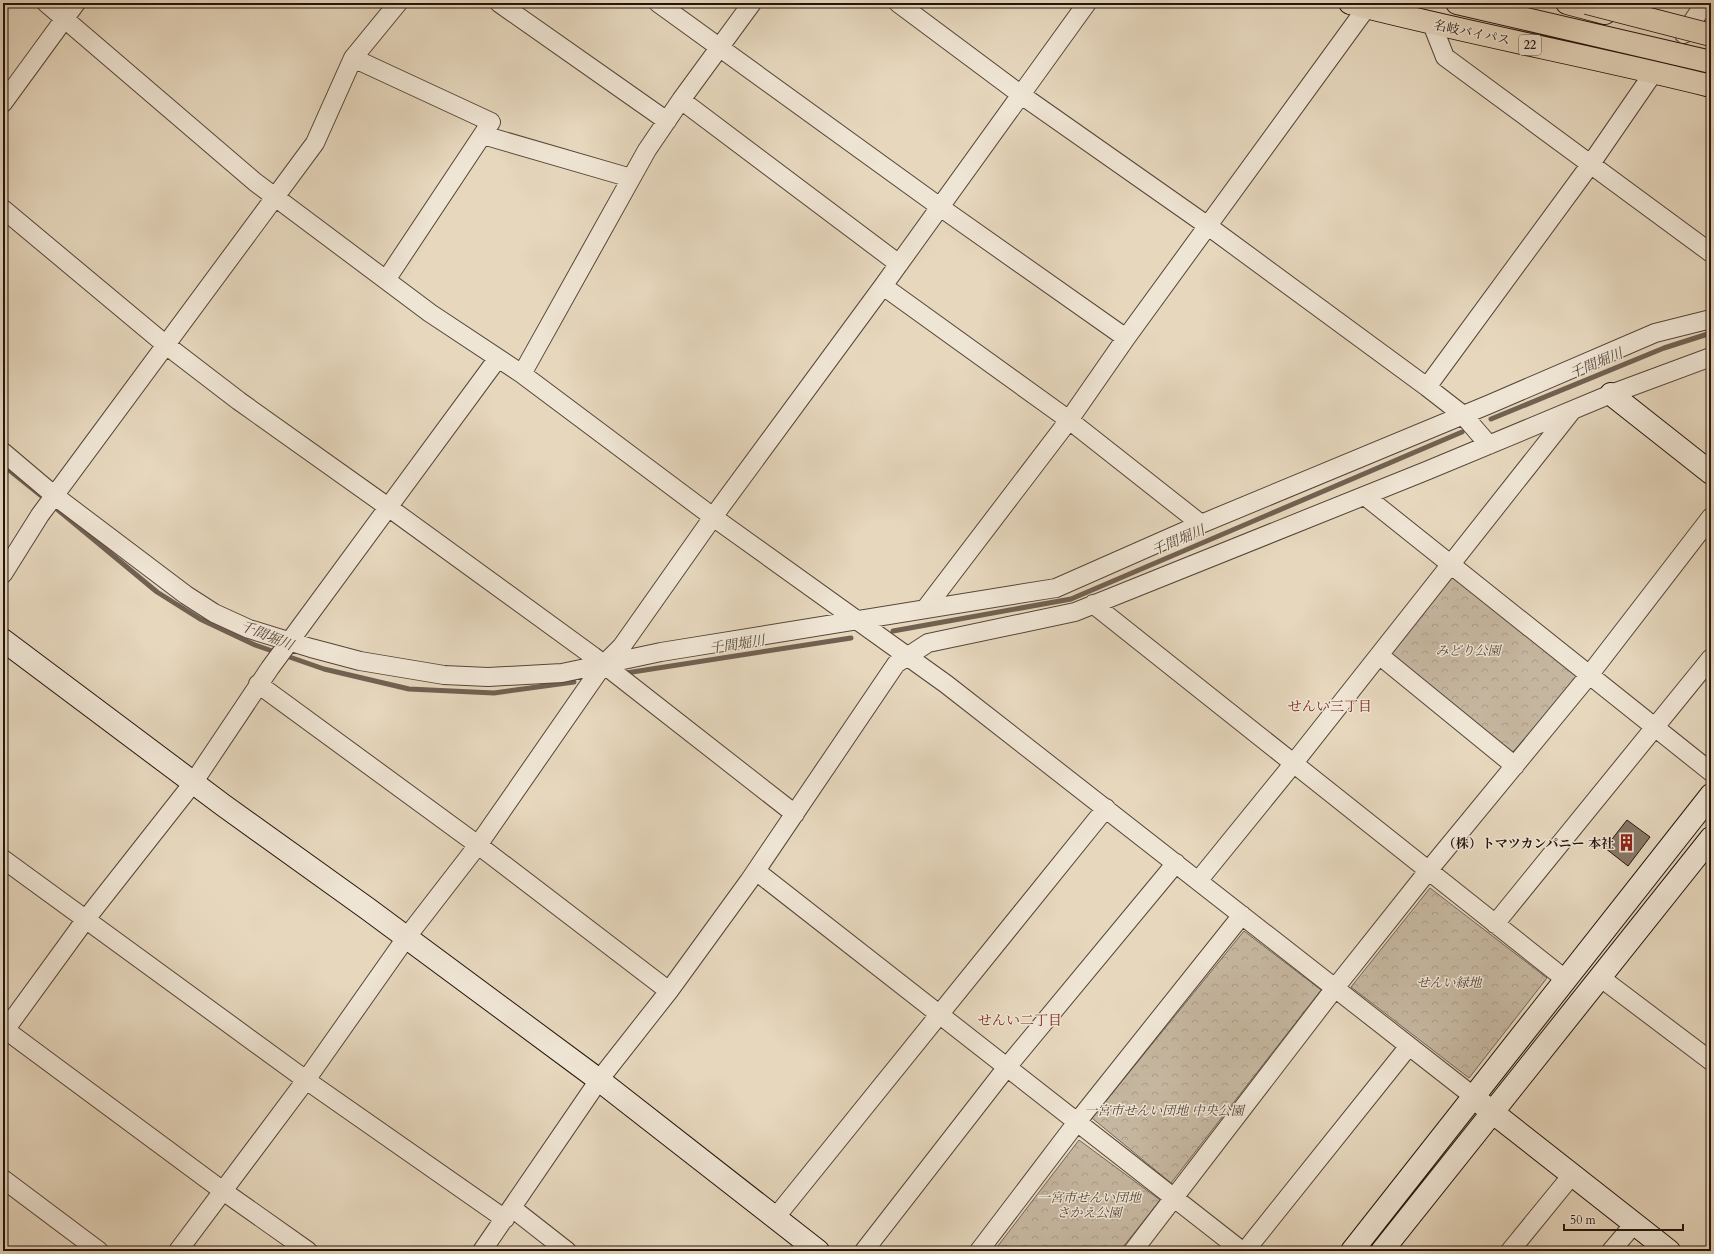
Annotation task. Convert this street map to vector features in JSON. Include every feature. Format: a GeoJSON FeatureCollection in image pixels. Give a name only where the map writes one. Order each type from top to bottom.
{"type":"FeatureCollection","features":[{"type":"Feature","properties":{"kind":"highway"},"geometry":{"type":"LineString","coordinates":[[1458,3],[1711,62]]}},
{"type":"Feature","properties":{"kind":"highway"},"geometry":{"type":"LineString","coordinates":[[1567,3],[1711,41]]}},
{"type":"Feature","properties":{"kind":"highway"},"geometry":{"type":"LineString","coordinates":[[1587,3],[1711,35]]}},
{"type":"Feature","properties":{"kind":"highway","name":"名岐バイパス"},"geometry":{"type":"LineString","coordinates":[[1358,5],[1432,24],[1654,72],[1711,86]]}},
{"type":"Feature","properties":{"kind":"street"},"geometry":{"type":"LineString","coordinates":[[46,3],[255,182],[430,313],[522,374],[714,517],[946,684],[1669,1251]]}},
{"type":"Feature","properties":{"kind":"street"},"geometry":{"type":"LineString","coordinates":[[3,103],[76,3]]}},
{"type":"Feature","properties":{"kind":"street"},"geometry":{"type":"LineString","coordinates":[[3,574],[40,515],[315,144],[353,58],[398,3]]}},
{"type":"Feature","properties":{"kind":"street"},"geometry":{"type":"LineString","coordinates":[[499,3],[667,121]]}},
{"type":"Feature","properties":{"kind":"street"},"geometry":{"type":"LineString","coordinates":[[658,3],[940,207],[1126,338]]}},
{"type":"Feature","properties":{"kind":"street"},"geometry":{"type":"LineString","coordinates":[[522,374],[596,244],[631,178],[681,100],[752,3]]}},
{"type":"Feature","properties":{"kind":"street"},"geometry":{"type":"LineString","coordinates":[[898,3],[1020,94],[1208,226],[1427,387],[1463,415],[1489,445]]}},
{"type":"Feature","properties":{"kind":"street"},"geometry":{"type":"LineString","coordinates":[[178,1251],[306,1080],[406,938],[478,845],[603,665],[622,646],[1087,3]]}},
{"type":"Feature","properties":{"kind":"street"},"geometry":{"type":"LineString","coordinates":[[1684,34],[1705,3]]}},
{"type":"Feature","properties":{"kind":"street"},"geometry":{"type":"LineString","coordinates":[[925,609],[1069,420],[1126,338],[1208,226],[1358,5]]}},
{"type":"Feature","properties":{"kind":"street"},"geometry":{"type":"LineString","coordinates":[[1432,24],[1445,57],[1711,253]]}},
{"type":"Feature","properties":{"kind":"street"},"geometry":{"type":"LineString","coordinates":[[353,58],[491,122],[386,280]]}},
{"type":"Feature","properties":{"kind":"street"},"geometry":{"type":"LineString","coordinates":[[1427,387],[1590,165],[1654,72]]}},
{"type":"Feature","properties":{"kind":"street"},"geometry":{"type":"LineString","coordinates":[[681,100],[899,264]]}},
{"type":"Feature","properties":{"kind":"street"},"geometry":{"type":"LineString","coordinates":[[483,135],[631,178]]}},
{"type":"Feature","properties":{"kind":"street"},"geometry":{"type":"LineString","coordinates":[[3,209],[166,345],[239,401],[388,507],[603,665],[795,814]]}},
{"type":"Feature","properties":{"kind":"street"},"geometry":{"type":"LineString","coordinates":[[883,286],[1069,420],[1201,524]]}},
{"type":"Feature","properties":{"kind":"street"},"geometry":{"type":"LineString","coordinates":[[3,452],[53,498],[186,595],[214,613],[249,629],[287,644],[360,661],[444,675],[488,677],[562,674],[661,652],[1056,588],[1201,524],[1655,333],[1711,319]]}},
{"type":"Feature","properties":{"kind":"street"},"geometry":{"type":"LineString","coordinates":[[482,1251],[599,1080],[669,991],[756,871],[896,664],[928,643],[1075,612],[1365,496],[1611,394],[1711,357]]}},
{"type":"Feature","properties":{"kind":"street"},"geometry":{"type":"LineString","coordinates":[[308,1251],[223,1191],[4,1030],[86,919],[193,783],[258,684],[498,358]]}},
{"type":"Feature","properties":{"kind":"street"},"geometry":{"type":"LineString","coordinates":[[1611,394],[1711,473]]}},
{"type":"Feature","properties":{"kind":"street"},"geometry":{"type":"LineString","coordinates":[[1198,881],[1293,764],[1571,411]]}},
{"type":"Feature","properties":{"kind":"street"},"geometry":{"type":"LineString","coordinates":[[1365,496],[1451,563],[1711,772]]}},
{"type":"Feature","properties":{"kind":"street"},"geometry":{"type":"LineString","coordinates":[[1133,1251],[1334,988],[1590,674],[1711,517]]}},
{"type":"Feature","properties":{"kind":"street"},"geometry":{"type":"LineString","coordinates":[[1093,604],[1565,979]]}},
{"type":"Feature","properties":{"kind":"street"},"geometry":{"type":"LineString","coordinates":[[3,640],[193,783],[599,1080],[818,1251]]}},
{"type":"Feature","properties":{"kind":"street"},"geometry":{"type":"LineString","coordinates":[[1379,655],[1515,766]]}},
{"type":"Feature","properties":{"kind":"street"},"geometry":{"type":"LineString","coordinates":[[1495,924],[1656,728],[1711,658]]}},
{"type":"Feature","properties":{"kind":"street"},"geometry":{"type":"LineString","coordinates":[[258,684],[478,845],[669,991]]}},
{"type":"Feature","properties":{"kind":"street"},"geometry":{"type":"LineString","coordinates":[[1352,1251],[1711,795]]}},
{"type":"Feature","properties":{"kind":"street"},"geometry":{"type":"LineString","coordinates":[[775,1218],[1106,808]]}},
{"type":"Feature","properties":{"kind":"street"},"geometry":{"type":"LineString","coordinates":[[1382,1251],[1711,838]]}},
{"type":"Feature","properties":{"kind":"street"},"geometry":{"type":"LineString","coordinates":[[3,859],[306,1080],[508,1214],[567,1251]]}},
{"type":"Feature","properties":{"kind":"street"},"geometry":{"type":"LineString","coordinates":[[864,1251],[1007,1067],[1176,863]]}},
{"type":"Feature","properties":{"kind":"street"},"geometry":{"type":"LineString","coordinates":[[756,871],[1242,1251]]}},
{"type":"Feature","properties":{"kind":"street"},"geometry":{"type":"LineString","coordinates":[[979,1251],[1077,1122],[1242,916]]}},
{"type":"Feature","properties":{"kind":"street"},"geometry":{"type":"LineString","coordinates":[[1601,978],[1711,1061]]}},
{"type":"Feature","properties":{"kind":"street"},"geometry":{"type":"LineString","coordinates":[[1245,1251],[1409,1046]]}},
{"type":"Feature","properties":{"kind":"street"},"geometry":{"type":"LineString","coordinates":[[1510,1251],[1572,1175]]}},
{"type":"Feature","properties":{"kind":"street"},"geometry":{"type":"LineString","coordinates":[[3,1179],[99,1251]]}},
{"type":"Feature","properties":{"kind":"street"},"geometry":{"type":"LineString","coordinates":[[1612,1251],[1634,1224]]}},
{"type":"Feature","properties":{"kind":"green space","name":"みどり公園"},"geometry":{"type":"Polygon","coordinates":[[[1455,574],[1580,674],[1513,752],[1390,654],[1455,574]]]}},
{"type":"Feature","properties":{"kind":"green space","name":"せんい緑地"},"geometry":{"type":"Polygon","coordinates":[[[1430,888],[1547,978],[1469,1078],[1351,987],[1430,888]]]}},
{"type":"Feature","properties":{"kind":"green space","name":"一宮市せんい団地 中央公園"},"geometry":{"type":"Polygon","coordinates":[[[1244,931],[1321,990],[1171,1183],[1092,1118],[1244,931]]]}},
{"type":"Feature","properties":{"kind":"green space","name":"一宮市せんい団地 さかえ公園"},"geometry":{"type":"Polygon","coordinates":[[[1079,1140],[1160,1200],[1120,1251],[994,1251],[1079,1140]]]}},
{"type":"Feature","properties":{"kind":"building","name":"（株）トマツカンパニー 本社"},"geometry":{"type":"Polygon","coordinates":[[[1627,820],[1650,837],[1628,866],[1605,848],[1627,820]]]}},
{"type":"Feature","properties":{"kind":"waterway","name":"千間堀川"},"geometry":{"type":"LineString","coordinates":[[1491,419],[1664,348],[1711,333]]}},
{"type":"Feature","properties":{"kind":"waterway","name":"千間堀川"},"geometry":{"type":"LineString","coordinates":[[893,631],[1071,599],[1462,432]]}},
{"type":"Feature","properties":{"kind":"waterway","name":"千間堀川"},"geometry":{"type":"LineString","coordinates":[[3,465],[44,498]]}},
{"type":"Feature","properties":{"kind":"waterway","name":"千間堀川"},"geometry":{"type":"LineString","coordinates":[[52,505],[157,592],[200,619],[255,645],[324,669],[409,689],[494,693],[574,682]]}},
{"type":"Feature","properties":{"kind":"waterway","name":"千間堀川"},"geometry":{"type":"LineString","coordinates":[[626,673],[851,638]]}},
{"type":"Feature","properties":{"kind":"place","name":"（株）トマツカンパニー 本社"},"geometry":{"type":"Point","coordinates":[1627,843]}},
{"type":"Feature","properties":{"kind":"district","name":"せんい三丁目"},"geometry":{"type":"Point","coordinates":[1330,706]}},
{"type":"Feature","properties":{"kind":"district","name":"せんい二丁目"},"geometry":{"type":"Point","coordinates":[1020,1020]}}]}
